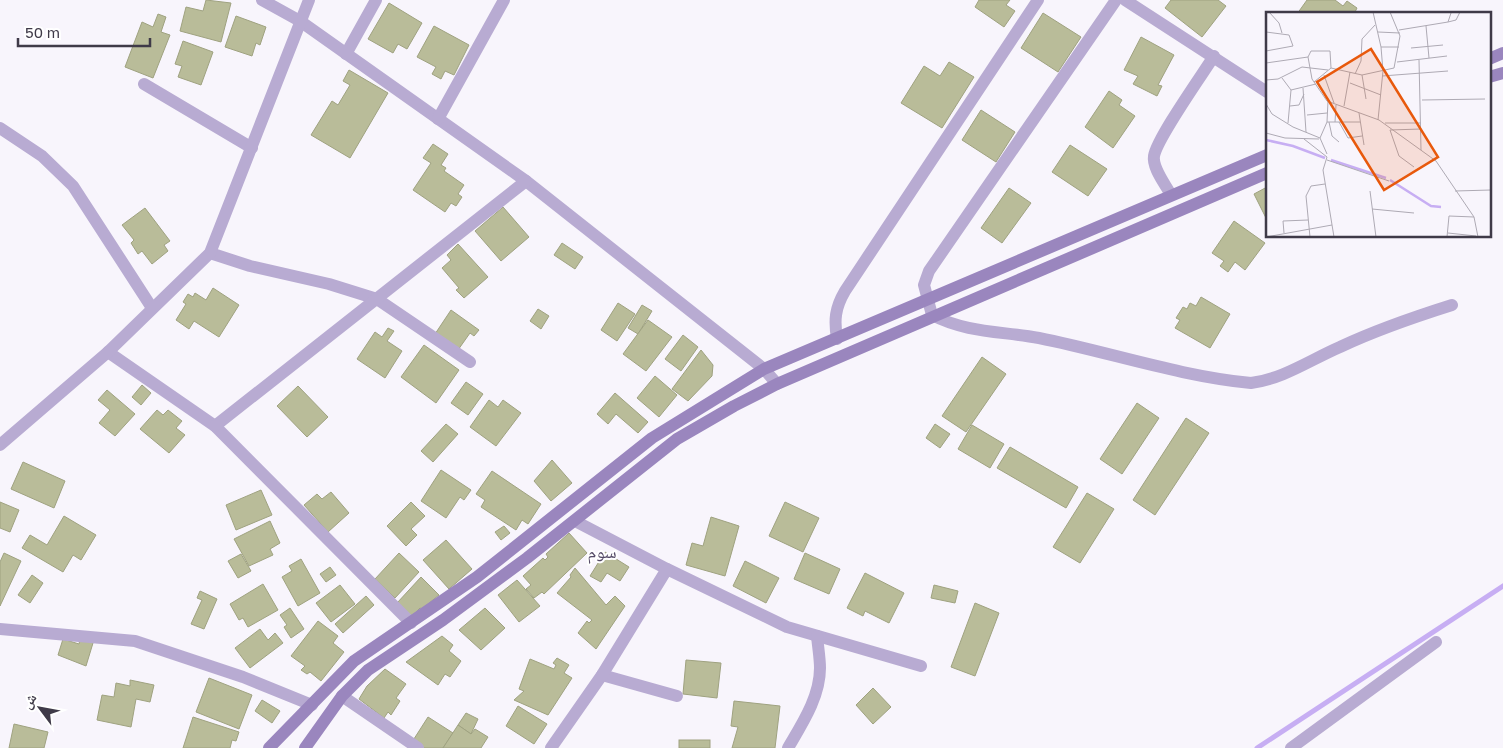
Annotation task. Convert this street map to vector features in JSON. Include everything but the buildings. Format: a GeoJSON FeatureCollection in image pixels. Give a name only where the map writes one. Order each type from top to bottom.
{"type":"FeatureCollection","features":[{"type":"Feature","properties":{"kind":"main road"},"geometry":{"type":"LineString","coordinates":[[1490,59],[1503,53]]}},
{"type":"Feature","properties":{"kind":"main road"},"geometry":{"type":"LineString","coordinates":[[1490,77],[1503,72]]}},
{"type":"Feature","properties":{"kind":"main road"},"geometry":{"type":"LineString","coordinates":[[269,748],[354,661],[477,577],[652,438],[764,369],[1266,155]]}},
{"type":"Feature","properties":{"kind":"main road"},"geometry":{"type":"LineString","coordinates":[[304,748],[342,696],[368,670],[462,606],[575,521],[676,440],[734,406],[777,384],[932,315],[1266,173]]}},
{"type":"Feature","properties":{"kind":"street"},"geometry":{"type":"LineString","coordinates":[[262,0],[300,21],[526,181],[764,369],[777,384]]}},
{"type":"Feature","properties":{"kind":"street"},"geometry":{"type":"LineString","coordinates":[[0,445],[108,352],[210,253],[309,0]]}},
{"type":"Feature","properties":{"kind":"street"},"geometry":{"type":"LineString","coordinates":[[346,54],[376,0]]}},
{"type":"Feature","properties":{"kind":"street"},"geometry":{"type":"LineString","coordinates":[[438,119],[504,0]]}},
{"type":"Feature","properties":{"kind":"street"},"geometry":{"type":"LineString","coordinates":[[837,339],[834,317],[837,305],[845,291],[1038,0]]}},
{"type":"Feature","properties":{"kind":"street"},"geometry":{"type":"LineString","coordinates":[[1116,0],[934,264],[924,284],[926,300],[932,315],[963,328],[1038,338],[1116,357],[1251,384],[1266,381],[1348,343],[1407,319],[1452,305]]}},
{"type":"Feature","properties":{"kind":"street"},"geometry":{"type":"LineString","coordinates":[[1125,0],[1266,91]]}},
{"type":"Feature","properties":{"kind":"street"},"geometry":{"type":"LineString","coordinates":[[1171,195],[1156,167],[1154,156],[1162,139],[1214,56]]}},
{"type":"Feature","properties":{"kind":"street"},"geometry":{"type":"LineString","coordinates":[[144,84],[252,148]]}},
{"type":"Feature","properties":{"kind":"street"},"geometry":{"type":"LineString","coordinates":[[0,128],[42,156],[73,186],[152,308]]}},
{"type":"Feature","properties":{"kind":"street"},"geometry":{"type":"LineString","coordinates":[[216,426],[526,181]]}},
{"type":"Feature","properties":{"kind":"street"},"geometry":{"type":"LineString","coordinates":[[210,253],[250,266],[329,284],[377,299],[470,362]]}},
{"type":"Feature","properties":{"kind":"street"},"geometry":{"type":"LineString","coordinates":[[108,352],[216,426],[411,622]]}},
{"type":"Feature","properties":{"kind":"street"},"geometry":{"type":"LineString","coordinates":[[575,521],[667,569],[787,627],[921,666]]}},
{"type":"Feature","properties":{"kind":"street"},"geometry":{"type":"LineString","coordinates":[[551,748],[602,675],[667,569]]}},
{"type":"Feature","properties":{"kind":"street"},"geometry":{"type":"LineString","coordinates":[[0,629],[135,641],[243,677],[312,705]]}},
{"type":"Feature","properties":{"kind":"street"},"geometry":{"type":"LineString","coordinates":[[788,748],[810,708],[816,692],[820,669],[817,636]]}},
{"type":"Feature","properties":{"kind":"street"},"geometry":{"type":"LineString","coordinates":[[1291,748],[1436,642]]}},
{"type":"Feature","properties":{"kind":"street"},"geometry":{"type":"LineString","coordinates":[[602,675],[676,696]]}},
{"type":"Feature","properties":{"kind":"street"},"geometry":{"type":"LineString","coordinates":[[342,696],[418,748]]}},
{"type":"Feature","properties":{"kind":"waterway"},"geometry":{"type":"LineString","coordinates":[[1257,748],[1503,586]]}},
{"type":"Feature","properties":{"kind":"district","name":"سوم"},"geometry":{"type":"Point","coordinates":[602,552]}}]}
